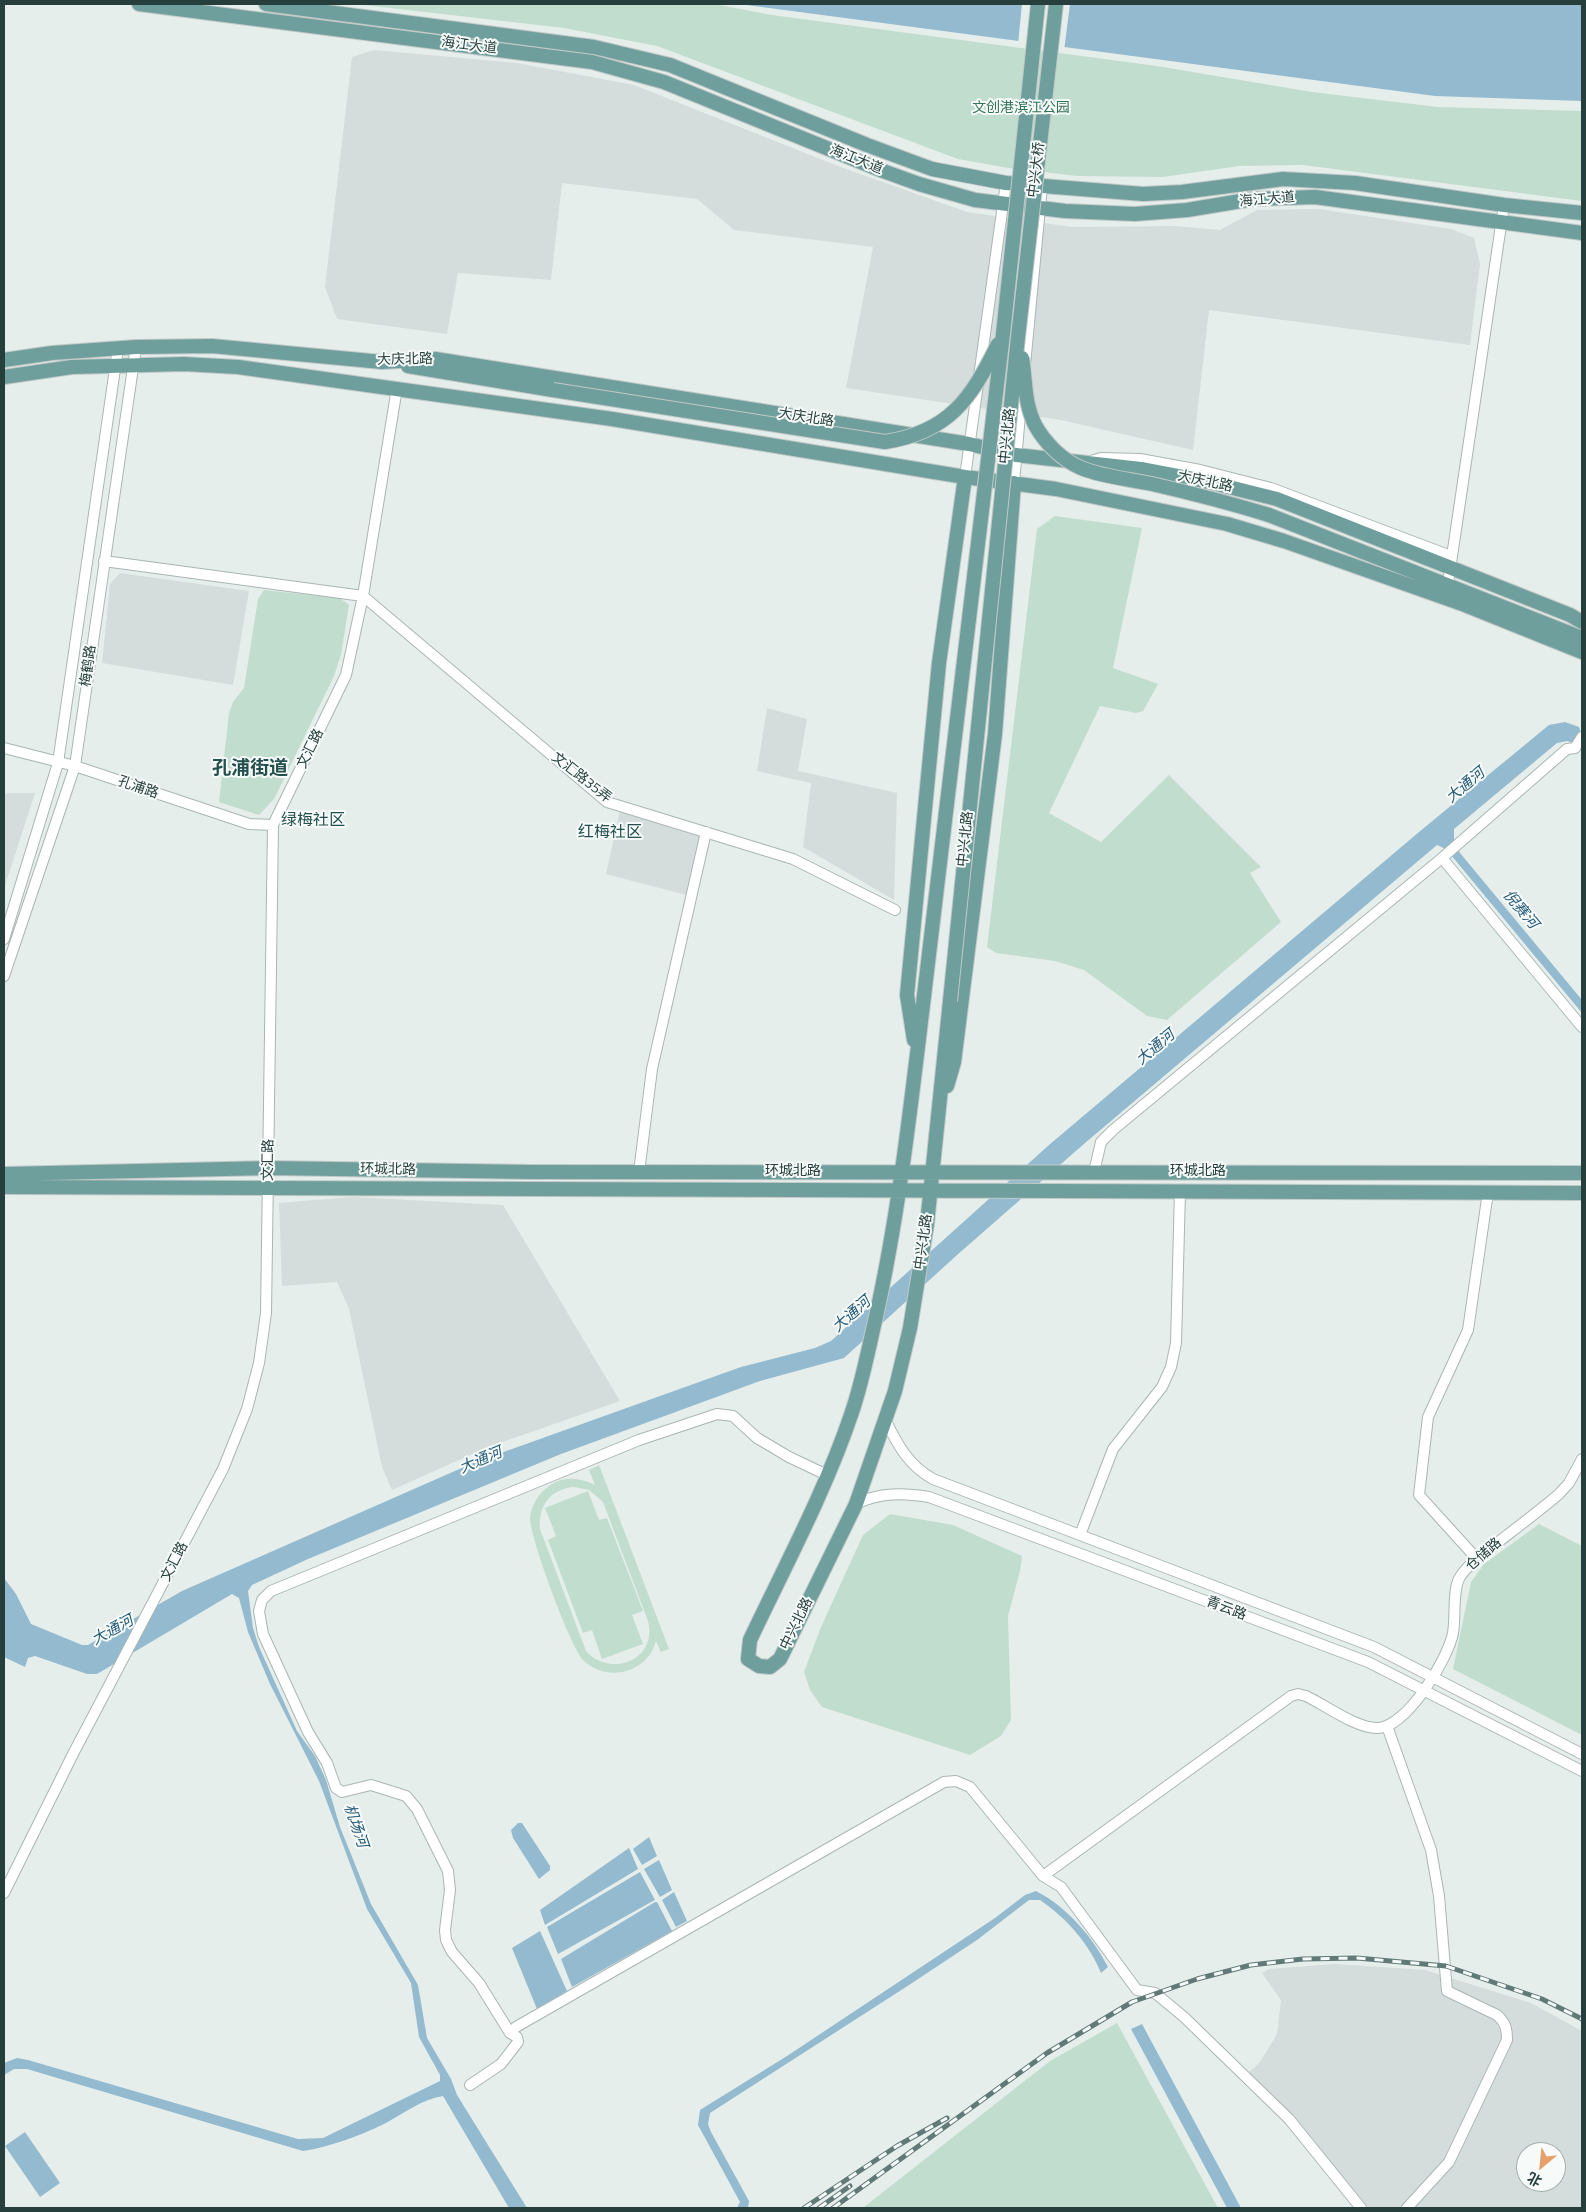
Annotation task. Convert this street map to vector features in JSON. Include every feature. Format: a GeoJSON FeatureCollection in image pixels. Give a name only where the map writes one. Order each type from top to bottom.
{"type":"FeatureCollection","features":[{"type":"Feature","properties":{"kind":"main road","name":"海江大道"},"geometry":{"type":"LineString","coordinates":[[139,4],[582,61],[629,71],[705,98],[919,184],[975,200],[1004,202],[1040,208],[1136,214],[1187,210],[1253,199],[1315,197],[1582,233]]}},
{"type":"Feature","properties":{"kind":"main road","name":"海江大道"},"geometry":{"type":"LineString","coordinates":[[266,4],[594,47],[636,56],[670,65],[867,146],[932,168],[1006,183],[1143,194],[1182,192],[1283,179],[1355,183],[1504,205],[1582,212]]}},
{"type":"Feature","properties":{"kind":"main road","name":"中兴大桥"},"geometry":{"type":"LineString","coordinates":[[1003,334],[1038,4]]}},
{"type":"Feature","properties":{"kind":"main road","name":"中兴大桥"},"geometry":{"type":"LineString","coordinates":[[1018,337],[1056,4]]}},
{"type":"Feature","properties":{"kind":"main road"},"geometry":{"type":"LineString","coordinates":[[382,362],[884,442],[926,430],[956,411],[974,390],[1003,334]]}},
{"type":"Feature","properties":{"kind":"main road","name":"中兴北路"},"geometry":{"type":"LineString","coordinates":[[1003,334],[900,1189],[883,1286],[852,1412],[827,1475],[750,1640],[748,1658],[759,1666],[770,1667],[779,1661],[856,1504],[895,1391],[914,1301],[931,1190],[1018,337]]}},
{"type":"Feature","properties":{"kind":"main road"},"geometry":{"type":"LineString","coordinates":[[1018,337],[1024,370],[1025,397],[1029,411],[1047,442],[1059,454],[1080,468],[1102,475],[1225,501],[1269,515],[1447,592]]}},
{"type":"Feature","properties":{"kind":"main road","name":"大庆北路"},"geometry":{"type":"LineString","coordinates":[[4,360],[52,353],[118,348],[212,346],[382,362],[435,359],[969,444],[1016,455],[1141,469],[1199,480],[1277,499],[1450,562],[1582,622]]}},
{"type":"Feature","properties":{"kind":"main road","name":"大庆北路"},"geometry":{"type":"LineString","coordinates":[[4,377],[72,367],[133,365],[238,367],[612,419],[965,477],[1056,489],[1227,524],[1284,540],[1447,592],[1582,638]]}},
{"type":"Feature","properties":{"kind":"main road"},"geometry":{"type":"LineString","coordinates":[[916,1058],[907,995],[939,663],[965,477]]}},
{"type":"Feature","properties":{"kind":"main road"},"geometry":{"type":"LineString","coordinates":[[938,1117],[954,1062],[993,744],[1001,670],[1014,483]]}},
{"type":"Feature","properties":{"kind":"main road","name":"大庆北路"},"geometry":{"type":"LineString","coordinates":[[1447,592],[1582,652]]}},
{"type":"Feature","properties":{"kind":"main road","name":"环城北路"},"geometry":{"type":"LineString","coordinates":[[4,1174],[269,1168],[639,1172],[1582,1173]]}},
{"type":"Feature","properties":{"kind":"main road","name":"环城北路"},"geometry":{"type":"LineString","coordinates":[[4,1188],[900,1189],[978,1191],[1582,1193]]}},
{"type":"Feature","properties":{"kind":"street"},"geometry":{"type":"LineString","coordinates":[[965,477],[1006,183]]}},
{"type":"Feature","properties":{"kind":"street"},"geometry":{"type":"LineString","coordinates":[[1014,483],[1042,187]]}},
{"type":"Feature","properties":{"kind":"street"},"geometry":{"type":"LineString","coordinates":[[1447,592],[1504,205]]}},
{"type":"Feature","properties":{"kind":"street","name":"梅鹤路"},"geometry":{"type":"LineString","coordinates":[[4,976],[75,766],[136,347]]}},
{"type":"Feature","properties":{"kind":"street","name":"梅鹤路"},"geometry":{"type":"LineString","coordinates":[[4,939],[58,763],[118,348]]}},
{"type":"Feature","properties":{"kind":"street","name":"文汇路"},"geometry":{"type":"LineString","coordinates":[[4,1893],[74,1752],[121,1666],[223,1469],[247,1409],[259,1364],[266,1313],[273,825],[346,675],[363,596],[397,388]]}},
{"type":"Feature","properties":{"kind":"street"},"geometry":{"type":"LineString","coordinates":[[104,561],[363,596]]}},
{"type":"Feature","properties":{"kind":"street","name":"文汇路35弄"},"geometry":{"type":"LineString","coordinates":[[363,596],[607,802],[792,859],[895,910]]}},
{"type":"Feature","properties":{"kind":"street"},"geometry":{"type":"LineString","coordinates":[[1094,1172],[1101,1142],[1113,1130],[1478,827],[1567,749],[1575,748],[1582,738]]}},
{"type":"Feature","properties":{"kind":"street","name":"孔浦路"},"geometry":{"type":"LineString","coordinates":[[4,748],[75,766],[249,824],[273,825]]}},
{"type":"Feature","properties":{"kind":"street"},"geometry":{"type":"LineString","coordinates":[[639,1172],[652,1069],[706,832]]}},
{"type":"Feature","properties":{"kind":"street"},"geometry":{"type":"LineString","coordinates":[[1442,857],[1582,1027]]}},
{"type":"Feature","properties":{"kind":"street"},"geometry":{"type":"LineString","coordinates":[[1080,1535],[1113,1449],[1162,1387],[1171,1367],[1176,1342],[1180,1191]]}},
{"type":"Feature","properties":{"kind":"street"},"geometry":{"type":"LineString","coordinates":[[1477,1559],[1419,1495],[1428,1417],[1468,1330],[1488,1192]]}},
{"type":"Feature","properties":{"kind":"street"},"geometry":{"type":"LineString","coordinates":[[470,2085],[501,2064],[518,2042],[517,2037],[510,2033],[479,1984],[452,1952],[446,1940],[445,1930],[450,1890],[448,1871],[433,1845],[417,1808],[406,1796],[371,1785],[342,1792],[336,1788],[327,1763],[308,1732],[263,1634],[259,1612],[262,1600],[271,1591],[639,1440],[716,1414],[733,1416],[756,1438],[789,1457],[827,1475]]}},
{"type":"Feature","properties":{"kind":"street","name":"青云路"},"geometry":{"type":"LineString","coordinates":[[886,1421],[907,1457],[923,1474],[1374,1647],[1582,1754]]}},
{"type":"Feature","properties":{"kind":"street","name":"仓储路"},"geometry":{"type":"LineString","coordinates":[[1387,1726],[1405,1712],[1434,1678],[1446,1656],[1453,1636],[1457,1581],[1477,1559],[1559,1494],[1569,1483],[1582,1459]]}},
{"type":"Feature","properties":{"kind":"street","name":"青云路"},"geometry":{"type":"LineString","coordinates":[[856,1504],[868,1498],[897,1493],[929,1497],[1368,1662],[1582,1771]]}},
{"type":"Feature","properties":{"kind":"street"},"geometry":{"type":"LineString","coordinates":[[1043,1876],[1291,1696],[1298,1694],[1306,1696],[1368,1727],[1387,1726],[1431,1850],[1439,1896],[1447,1991],[1497,2015],[1503,2020],[1507,2030],[1507,2040],[1449,2162],[1407,2208]]}},
{"type":"Feature","properties":{"kind":"street"},"geometry":{"type":"LineString","coordinates":[[510,2033],[516,2027],[944,1782],[956,1781],[970,1787],[1043,1876],[1062,1887],[1137,1990],[1155,1993],[1184,2017],[1282,2112],[1361,2208]]}},
{"type":"Feature","properties":{"kind":"shaded area"},"geometry":{"type":"Polygon","coordinates":[[[374,50],[517,63],[634,85],[838,166],[967,212],[1072,227],[1175,226],[1220,230],[1257,210],[1319,209],[1451,229],[1474,238],[1480,264],[1470,345],[1209,310],[1193,450],[1061,420],[846,388],[873,247],[734,230],[697,199],[562,183],[551,280],[458,273],[447,334],[337,319],[325,287],[352,57],[374,50]]]}},
{"type":"Feature","properties":{"kind":"shaded area"},"geometry":{"type":"Polygon","coordinates":[[[120,573],[249,591],[233,685],[102,663],[110,584],[120,573]]]}},
{"type":"Feature","properties":{"kind":"shaded area"},"geometry":{"type":"Polygon","coordinates":[[[767,708],[807,719],[798,771],[897,793],[894,900],[803,847],[811,783],[757,771],[767,708]]]}},
{"type":"Feature","properties":{"kind":"shaded area"},"geometry":{"type":"Polygon","coordinates":[[[8,793],[35,793],[4,889],[4,795],[8,793]]]}},
{"type":"Feature","properties":{"kind":"shaded area"},"geometry":{"type":"Polygon","coordinates":[[[620,811],[700,837],[686,895],[606,874],[620,811]]]}},
{"type":"Feature","properties":{"kind":"shaded area"},"geometry":{"type":"Polygon","coordinates":[[[352,1197],[503,1205],[620,1401],[488,1447],[392,1490],[382,1467],[349,1309],[337,1282],[282,1286],[279,1203],[352,1197]]]}},
{"type":"Feature","properties":{"kind":"shaded area"},"geometry":{"type":"Polygon","coordinates":[[[1335,1964],[1425,1970],[1531,2003],[1582,2031],[1582,2208],[1365,2208],[1248,2073],[1260,2062],[1277,2034],[1281,2000],[1262,1973],[1269,1969],[1335,1964]]]}},
{"type":"Feature","properties":{"kind":"green space","name":"文创港滨江公园"},"geometry":{"type":"Polygon","coordinates":[[[355,4],[714,4],[772,15],[1157,66],[1312,92],[1438,107],[1582,111],[1582,201],[1303,165],[1239,166],[1163,177],[1077,176],[1008,168],[958,159],[657,46],[564,28],[355,4]]]}},
{"type":"Feature","properties":{"kind":"green space"},"geometry":{"type":"Polygon","coordinates":[[[1055,516],[1142,528],[1113,668],[1158,684],[1143,711],[1136,713],[1100,706],[1049,813],[1101,842],[1169,775],[1261,867],[1250,873],[1281,922],[1167,1020],[1147,1016],[1084,970],[1055,961],[996,953],[987,947],[1037,529],[1055,516]]]}},
{"type":"Feature","properties":{"kind":"green space"},"geometry":{"type":"Polygon","coordinates":[[[264,590],[340,598],[349,605],[341,655],[334,676],[274,799],[259,815],[219,802],[229,713],[233,702],[244,688],[258,599],[264,590]]]}},
{"type":"Feature","properties":{"kind":"green space"},"geometry":{"type":"Polygon","coordinates":[[[599,1465],[669,1649],[661,1652],[656,1641],[652,1651],[643,1662],[634,1668],[617,1673],[605,1672],[593,1667],[583,1660],[577,1651],[569,1635],[536,1547],[530,1518],[532,1508],[537,1499],[544,1490],[557,1481],[579,1479],[595,1485],[589,1470],[599,1465]],[[574,1487],[566,1488],[552,1495],[547,1500],[541,1513],[540,1529],[586,1651],[597,1659],[608,1663],[620,1664],[640,1655],[646,1646],[649,1634],[648,1621],[603,1502],[589,1490],[574,1487]]]}},
{"type":"Feature","properties":{"kind":"green space"},"geometry":{"type":"Polygon","coordinates":[[[588,1491],[599,1520],[607,1518],[643,1611],[632,1615],[643,1644],[602,1659],[592,1630],[583,1633],[548,1540],[556,1536],[545,1508],[588,1491]]]}},
{"type":"Feature","properties":{"kind":"green space"},"geometry":{"type":"Polygon","coordinates":[[[890,1514],[953,1525],[1022,1556],[1008,1616],[1011,1720],[1001,1736],[970,1755],[822,1707],[810,1690],[804,1672],[821,1627],[863,1535],[890,1514]]]}},
{"type":"Feature","properties":{"kind":"green space"},"geometry":{"type":"Polygon","coordinates":[[[1539,1524],[1582,1546],[1582,1735],[1453,1669],[1471,1582],[1484,1564],[1539,1524]]]}},
{"type":"Feature","properties":{"kind":"green space"},"geometry":{"type":"Polygon","coordinates":[[[1117,2023],[1218,2208],[864,2207],[1050,2061],[1117,2023]]]}},
{"type":"Feature","properties":{"kind":"water"},"geometry":{"type":"Polygon","coordinates":[[[739,4],[1582,4],[1582,101],[1435,96],[739,4]]]}},
{"type":"Feature","properties":{"kind":"water","name":"大通河"},"geometry":{"type":"Polygon","coordinates":[[[1565,722],[1579,727],[1581,733],[1574,743],[1567,741],[1557,743],[1454,829],[1454,842],[1460,853],[1582,1000],[1582,1013],[1446,849],[1437,845],[1085,1143],[957,1255],[844,1358],[760,1381],[561,1454],[308,1559],[252,1585],[248,1591],[253,1628],[259,1647],[297,1731],[315,1756],[326,1780],[340,1827],[371,1904],[418,1985],[427,2038],[451,2079],[457,2095],[527,2208],[509,2208],[443,2096],[420,2104],[384,2124],[355,2137],[324,2147],[303,2151],[27,2069],[14,2069],[4,2075],[4,2063],[17,2058],[28,2060],[298,2139],[323,2138],[440,2081],[440,2075],[419,2037],[411,1983],[367,1909],[319,1781],[270,1684],[248,1632],[239,1598],[232,1594],[97,1674],[87,1674],[35,1656],[28,1658],[25,1667],[4,1657],[4,1578],[16,1594],[31,1624],[82,1645],[88,1645],[182,1591],[473,1463],[741,1367],[815,1348],[831,1341],[1049,1145],[1419,832],[1549,725],[1565,722]]]}},
{"type":"Feature","properties":{"kind":"water"},"geometry":{"type":"Polygon","coordinates":[[[518,1823],[522,1823],[550,1866],[550,1870],[539,1879],[513,1838],[511,1830],[518,1823]]]}},
{"type":"Feature","properties":{"kind":"water"},"geometry":{"type":"Polygon","coordinates":[[[649,1837],[657,1856],[642,1865],[633,1849],[649,1837]]]}},
{"type":"Feature","properties":{"kind":"water"},"geometry":{"type":"Polygon","coordinates":[[[629,1848],[638,1869],[545,1925],[540,1910],[629,1848]]]}},
{"type":"Feature","properties":{"kind":"water"},"geometry":{"type":"Polygon","coordinates":[[[659,1860],[672,1890],[660,1897],[644,1869],[659,1860]]]}},
{"type":"Feature","properties":{"kind":"water"},"geometry":{"type":"Polygon","coordinates":[[[640,1872],[655,1900],[558,1954],[547,1927],[640,1872]]]}},
{"type":"Feature","properties":{"kind":"water"},"geometry":{"type":"Polygon","coordinates":[[[1036,1891],[1058,1905],[1078,1923],[1102,1955],[1108,1967],[1101,1973],[1090,1951],[1068,1923],[1040,1900],[1029,1900],[977,1940],[710,2113],[708,2124],[711,2132],[749,2201],[748,2208],[737,2208],[740,2202],[698,2125],[700,2110],[787,2056],[995,1918],[1025,1895],[1036,1891]]]}},
{"type":"Feature","properties":{"kind":"water"},"geometry":{"type":"Polygon","coordinates":[[[674,1892],[687,1921],[676,1927],[662,1900],[674,1892]]]}},
{"type":"Feature","properties":{"kind":"water"},"geometry":{"type":"Polygon","coordinates":[[[657,1902],[672,1931],[572,1987],[561,1959],[657,1902]]]}},
{"type":"Feature","properties":{"kind":"water"},"geometry":{"type":"Polygon","coordinates":[[[540,1931],[567,1991],[537,2009],[512,1948],[540,1931]]]}},
{"type":"Feature","properties":{"kind":"water"},"geometry":{"type":"Polygon","coordinates":[[[1142,2024],[1241,2208],[1227,2208],[1131,2029],[1142,2024]]]}},
{"type":"Feature","properties":{"kind":"water"},"geometry":{"type":"Polygon","coordinates":[[[25,2132],[60,2183],[40,2197],[5,2146],[25,2132]]]}},
{"type":"Feature","properties":{"kind":"pier"},"geometry":{"type":"Polygon","coordinates":[[[1022,4],[1070,4],[1064,51],[1018,44],[1022,4]]]}},
{"type":"Feature","properties":{"kind":"railway"},"geometry":{"type":"LineString","coordinates":[[833,2208],[1047,2053],[1132,2002],[1197,1979],[1251,1965],[1303,1959],[1357,1958],[1446,1966],[1542,1999],[1582,2019]]}},
{"type":"Feature","properties":{"kind":"railway"},"geometry":{"type":"LineString","coordinates":[[804,2208],[897,2146],[947,2118]]}},
{"type":"Feature","properties":{"kind":"railway"},"geometry":{"type":"LineString","coordinates":[[819,2208],[850,2186]]}},
{"type":"Feature","properties":{"kind":"district","name":"孔浦街道"},"geometry":{"type":"Point","coordinates":[250,769]}},
{"type":"Feature","properties":{"kind":"district","name":"绿梅社区"},"geometry":{"type":"Point","coordinates":[313,821]}},
{"type":"Feature","properties":{"kind":"district","name":"红梅社区"},"geometry":{"type":"Point","coordinates":[610,833]}},
{"type":"Feature","properties":{"kind":"water label","name":"倪赛河"},"geometry":{"type":"Point","coordinates":[1520,910]}},
{"type":"Feature","properties":{"kind":"water label","name":"机场河"},"geometry":{"type":"Point","coordinates":[355,1826]}}]}
